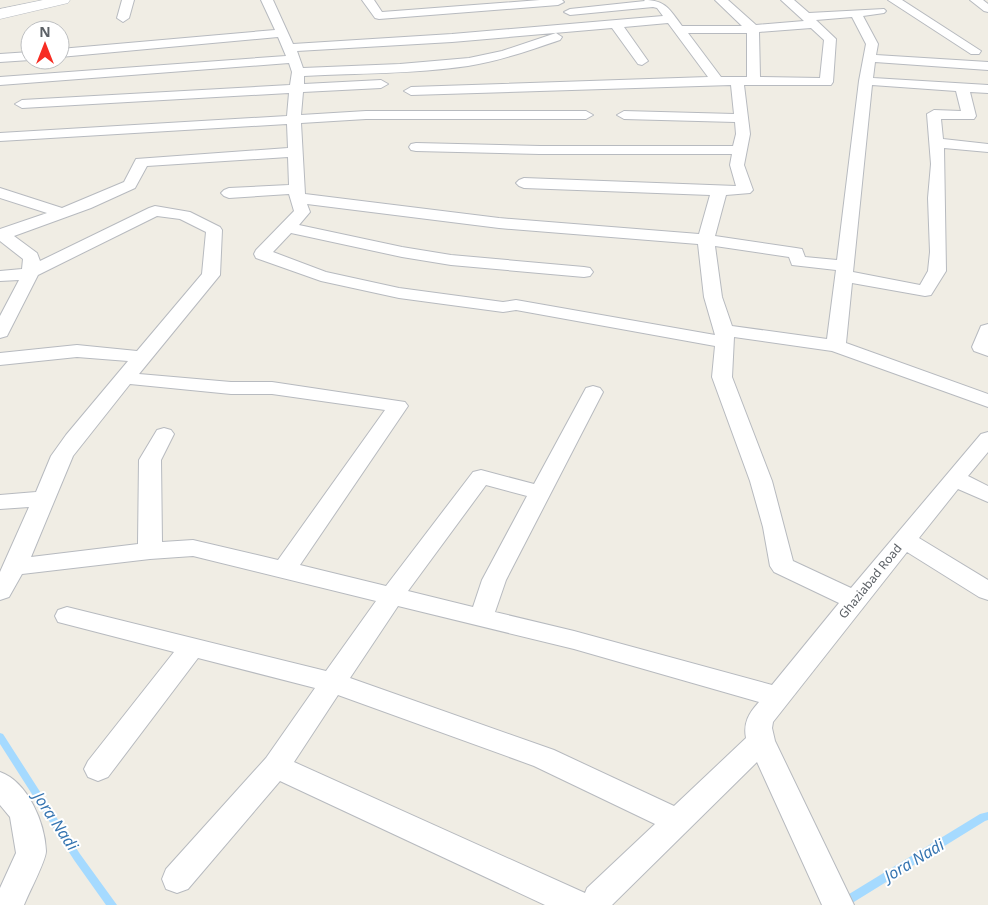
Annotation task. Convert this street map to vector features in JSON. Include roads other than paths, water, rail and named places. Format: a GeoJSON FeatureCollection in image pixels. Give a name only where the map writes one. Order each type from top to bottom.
{"type":"FeatureCollection","features":[{"type":"Feature","properties":{"kind":"main road"},"geometry":{"type":"LineString","coordinates":[[0,14],[63,0]]}},
{"type":"Feature","properties":{"kind":"street"},"geometry":{"type":"LineString","coordinates":[[123,18],[128,0]]}},
{"type":"Feature","properties":{"kind":"street"},"geometry":{"type":"LineString","coordinates":[[267,0],[295,67],[296,193],[302,212],[262,254],[321,276],[398,293],[503,307],[516,305],[725,336],[836,346],[988,401]]}},
{"type":"Feature","properties":{"kind":"street"},"geometry":{"type":"LineString","coordinates":[[368,0],[397,41]]}},
{"type":"Feature","properties":{"kind":"street"},"geometry":{"type":"LineString","coordinates":[[721,0],[753,29],[754,81]]}},
{"type":"Feature","properties":{"kind":"street"},"geometry":{"type":"LineString","coordinates":[[411,91],[717,81],[826,82],[830,39],[811,20],[786,0]]}},
{"type":"Feature","properties":{"kind":"street"},"geometry":{"type":"LineString","coordinates":[[894,0],[975,51]]}},
{"type":"Feature","properties":{"kind":"street"},"geometry":{"type":"LineString","coordinates":[[976,0],[988,9]]}},
{"type":"Feature","properties":{"kind":"street"},"geometry":{"type":"LineString","coordinates":[[378,16],[557,1],[585,25]]}},
{"type":"Feature","properties":{"kind":"street"},"geometry":{"type":"LineString","coordinates":[[570,12],[652,2],[661,6],[717,81]]}},
{"type":"Feature","properties":{"kind":"street"},"geometry":{"type":"LineString","coordinates":[[679,30],[753,29],[880,11]]}},
{"type":"Feature","properties":{"kind":"street"},"geometry":{"type":"LineString","coordinates":[[836,346],[866,81],[872,44],[856,13]]}},
{"type":"Feature","properties":{"kind":"street"},"geometry":{"type":"LineString","coordinates":[[22,104],[295,67],[397,41],[670,19]]}},
{"type":"Feature","properties":{"kind":"street"},"geometry":{"type":"LineString","coordinates":[[615,23],[642,61]]}},
{"type":"Feature","properties":{"kind":"street"},"geometry":{"type":"LineString","coordinates":[[70,52],[282,33]]}},
{"type":"Feature","properties":{"kind":"street"},"geometry":{"type":"LineString","coordinates":[[0,81],[295,67],[400,68],[469,62],[505,54],[556,36]]}},
{"type":"Feature","properties":{"kind":"street"},"geometry":{"type":"LineString","coordinates":[[0,58],[20,57]]}},
{"type":"Feature","properties":{"kind":"street"},"geometry":{"type":"LineString","coordinates":[[869,58],[988,66]]}},
{"type":"Feature","properties":{"kind":"street"},"geometry":{"type":"LineString","coordinates":[[295,67],[381,84]]}},
{"type":"Feature","properties":{"kind":"street"},"geometry":{"type":"LineString","coordinates":[[524,183],[719,192],[746,190],[737,165],[738,150],[743,134],[736,81]]}},
{"type":"Feature","properties":{"kind":"street"},"geometry":{"type":"LineString","coordinates":[[866,81],[988,88]]}},
{"type":"Feature","properties":{"kind":"street"},"geometry":{"type":"LineString","coordinates":[[229,193],[296,193],[499,223],[706,240],[796,253],[798,260],[925,291],[937,271],[938,252],[934,114],[969,116],[962,87]]}},
{"type":"Feature","properties":{"kind":"street"},"geometry":{"type":"LineString","coordinates":[[0,137],[366,115],[586,114]]}},
{"type":"Feature","properties":{"kind":"street"},"geometry":{"type":"LineString","coordinates":[[624,115],[741,118]]}},
{"type":"Feature","properties":{"kind":"street"},"geometry":{"type":"LineString","coordinates":[[936,143],[988,148]]}},
{"type":"Feature","properties":{"kind":"street"},"geometry":{"type":"LineString","coordinates":[[416,147],[549,150],[738,150]]}},
{"type":"Feature","properties":{"kind":"street"},"geometry":{"type":"LineString","coordinates":[[2,235],[63,213],[130,185],[141,162],[295,152]]}},
{"type":"Feature","properties":{"kind":"street"},"geometry":{"type":"LineString","coordinates":[[719,192],[706,240],[713,297],[725,336],[722,377],[761,481],[774,527],[782,566],[855,600]]}},
{"type":"Feature","properties":{"kind":"street"},"geometry":{"type":"LineString","coordinates":[[0,193],[63,213]]}},
{"type":"Feature","properties":{"kind":"street"},"geometry":{"type":"LineString","coordinates":[[0,276],[30,273],[155,211],[184,215],[214,230],[211,275],[68,448],[4,584]]}},
{"type":"Feature","properties":{"kind":"street"},"geometry":{"type":"LineString","coordinates":[[288,227],[402,252],[451,260],[584,272]]}},
{"type":"Feature","properties":{"kind":"street"},"geometry":{"type":"LineString","coordinates":[[0,332],[14,308],[30,273],[31,256],[2,235]]}},
{"type":"Feature","properties":{"kind":"street"},"geometry":{"type":"LineString","coordinates":[[988,330],[980,347],[988,350]]}},
{"type":"Feature","properties":{"kind":"street"},"geometry":{"type":"LineString","coordinates":[[0,359],[77,351],[142,357]]}},
{"type":"Feature","properties":{"kind":"street"},"geometry":{"type":"LineString","coordinates":[[124,378],[231,388],[272,388],[398,406],[284,570]]}},
{"type":"Feature","properties":{"kind":"street"},"geometry":{"type":"LineString","coordinates":[[481,618],[494,580],[593,392]]}},
{"type":"Feature","properties":{"kind":"street"},"geometry":{"type":"LineString","coordinates":[[150,550],[150,460],[164,434]]}},
{"type":"Feature","properties":{"kind":"street","name":"Ghaziabad Road"},"geometry":{"type":"LineString","coordinates":[[596,905],[598,898],[677,821],[759,734],[761,718],[904,539],[988,438]]}},
{"type":"Feature","properties":{"kind":"street"},"geometry":{"type":"LineString","coordinates":[[177,879],[276,766],[391,597],[482,477],[541,493]]}},
{"type":"Feature","properties":{"kind":"street"},"geometry":{"type":"LineString","coordinates":[[955,478],[988,495]]}},
{"type":"Feature","properties":{"kind":"street"},"geometry":{"type":"LineString","coordinates":[[0,502],[44,498]]}},
{"type":"Feature","properties":{"kind":"street"},"geometry":{"type":"LineString","coordinates":[[904,539],[988,591]]}},
{"type":"Feature","properties":{"kind":"street"},"geometry":{"type":"LineString","coordinates":[[4,584],[150,550],[193,548],[574,640],[778,697]]}},
{"type":"Feature","properties":{"kind":"street"},"geometry":{"type":"LineString","coordinates":[[67,616],[334,683],[544,758],[677,821]]}},
{"type":"Feature","properties":{"kind":"street"},"geometry":{"type":"LineString","coordinates":[[98,769],[192,647]]}},
{"type":"Feature","properties":{"kind":"street"},"geometry":{"type":"LineString","coordinates":[[759,734],[838,905]]}},
{"type":"Feature","properties":{"kind":"street"},"geometry":{"type":"LineString","coordinates":[[276,766],[577,905]]}},
{"type":"Feature","properties":{"kind":"street"},"geometry":{"type":"LineString","coordinates":[[0,784],[24,813],[31,852],[8,905]]}},
{"type":"Feature","properties":{"kind":"waterway","name":"Jora Nadi"},"geometry":{"type":"LineString","coordinates":[[0,737],[77,857],[112,905]]}},
{"type":"Feature","properties":{"kind":"waterway","name":"Jora Nadi"},"geometry":{"type":"LineString","coordinates":[[840,905],[983,817],[988,816]]}}]}
